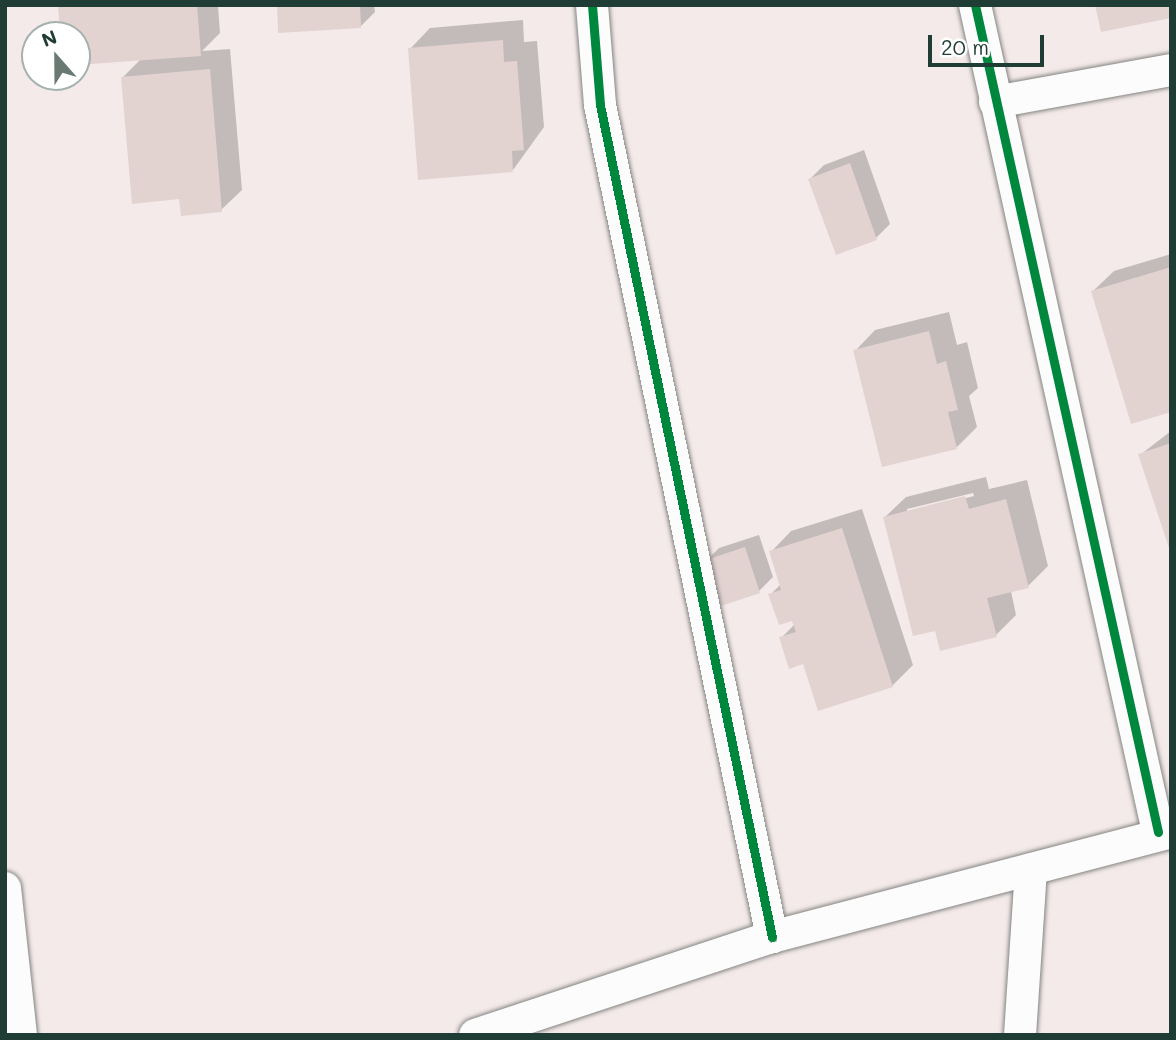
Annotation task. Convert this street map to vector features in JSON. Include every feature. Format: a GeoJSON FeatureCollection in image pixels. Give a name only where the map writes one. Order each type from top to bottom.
{"type":"FeatureCollection","features":[{"type":"Feature","properties":{"kind":"street"},"geometry":{"type":"LineString","coordinates":[[592,5],[600,105],[772,937]]}},
{"type":"Feature","properties":{"kind":"street"},"geometry":{"type":"LineString","coordinates":[[475,1035],[772,937],[1164,832],[995,102],[975,5]]}},
{"type":"Feature","properties":{"kind":"street"},"geometry":{"type":"LineString","coordinates":[[995,102],[1171,69]]}},
{"type":"Feature","properties":{"kind":"street"},"geometry":{"type":"LineString","coordinates":[[1020,1035],[1031,869]]}},
{"type":"Feature","properties":{"kind":"street"},"geometry":{"type":"LineString","coordinates":[[5,888],[21,1035]]}},
{"type":"Feature","properties":{"kind":"building"},"geometry":{"type":"Polygon","coordinates":[[[58,5],[197,5],[201,56],[91,64],[91,21],[59,21],[58,5]]]}},
{"type":"Feature","properties":{"kind":"building"},"geometry":{"type":"Polygon","coordinates":[[[277,5],[360,5],[361,28],[278,33],[277,5]]]}},
{"type":"Feature","properties":{"kind":"building"},"geometry":{"type":"Polygon","coordinates":[[[1095,5],[1171,5],[1171,18],[1101,32],[1095,5]]]}},
{"type":"Feature","properties":{"kind":"building"},"geometry":{"type":"Polygon","coordinates":[[[503,40],[504,62],[517,61],[524,150],[512,151],[513,172],[418,180],[408,48],[503,40]]]}},
{"type":"Feature","properties":{"kind":"building"},"geometry":{"type":"Polygon","coordinates":[[[210,69],[222,212],[181,216],[179,199],[132,204],[121,77],[210,69]]]}},
{"type":"Feature","properties":{"kind":"building"},"geometry":{"type":"Polygon","coordinates":[[[850,163],[877,240],[836,255],[808,179],[850,163]]]}},
{"type":"Feature","properties":{"kind":"building"},"geometry":{"type":"Polygon","coordinates":[[[1171,267],[1171,412],[1131,424],[1091,291],[1171,267]]]}},
{"type":"Feature","properties":{"kind":"building"},"geometry":{"type":"Polygon","coordinates":[[[929,331],[937,364],[946,361],[958,410],[948,412],[957,449],[882,467],[853,350],[929,331]]]}},
{"type":"Feature","properties":{"kind":"building"},"geometry":{"type":"Polygon","coordinates":[[[1171,443],[1171,551],[1170,551],[1138,454],[1171,443]]]}},
{"type":"Feature","properties":{"kind":"building"},"geometry":{"type":"Polygon","coordinates":[[[965,496],[969,509],[1006,499],[1029,588],[987,598],[997,637],[940,651],[935,631],[913,636],[883,517],[965,496]]]}},
{"type":"Feature","properties":{"kind":"building"},"geometry":{"type":"Polygon","coordinates":[[[842,528],[893,687],[818,711],[803,664],[789,669],[779,637],[796,632],[792,621],[779,625],[768,594],[781,590],[769,551],[842,528]]]}},
{"type":"Feature","properties":{"kind":"building"},"geometry":{"type":"Polygon","coordinates":[[[745,547],[760,593],[718,607],[703,561],[745,547]]]}},
{"type":"Feature","properties":{"kind":"cycle path"},"geometry":{"type":"LineString","coordinates":[[592,5],[600,105],[772,937]]}},
{"type":"Feature","properties":{"kind":"cycle path"},"geometry":{"type":"LineString","coordinates":[[975,5],[1158,832]]}}]}
